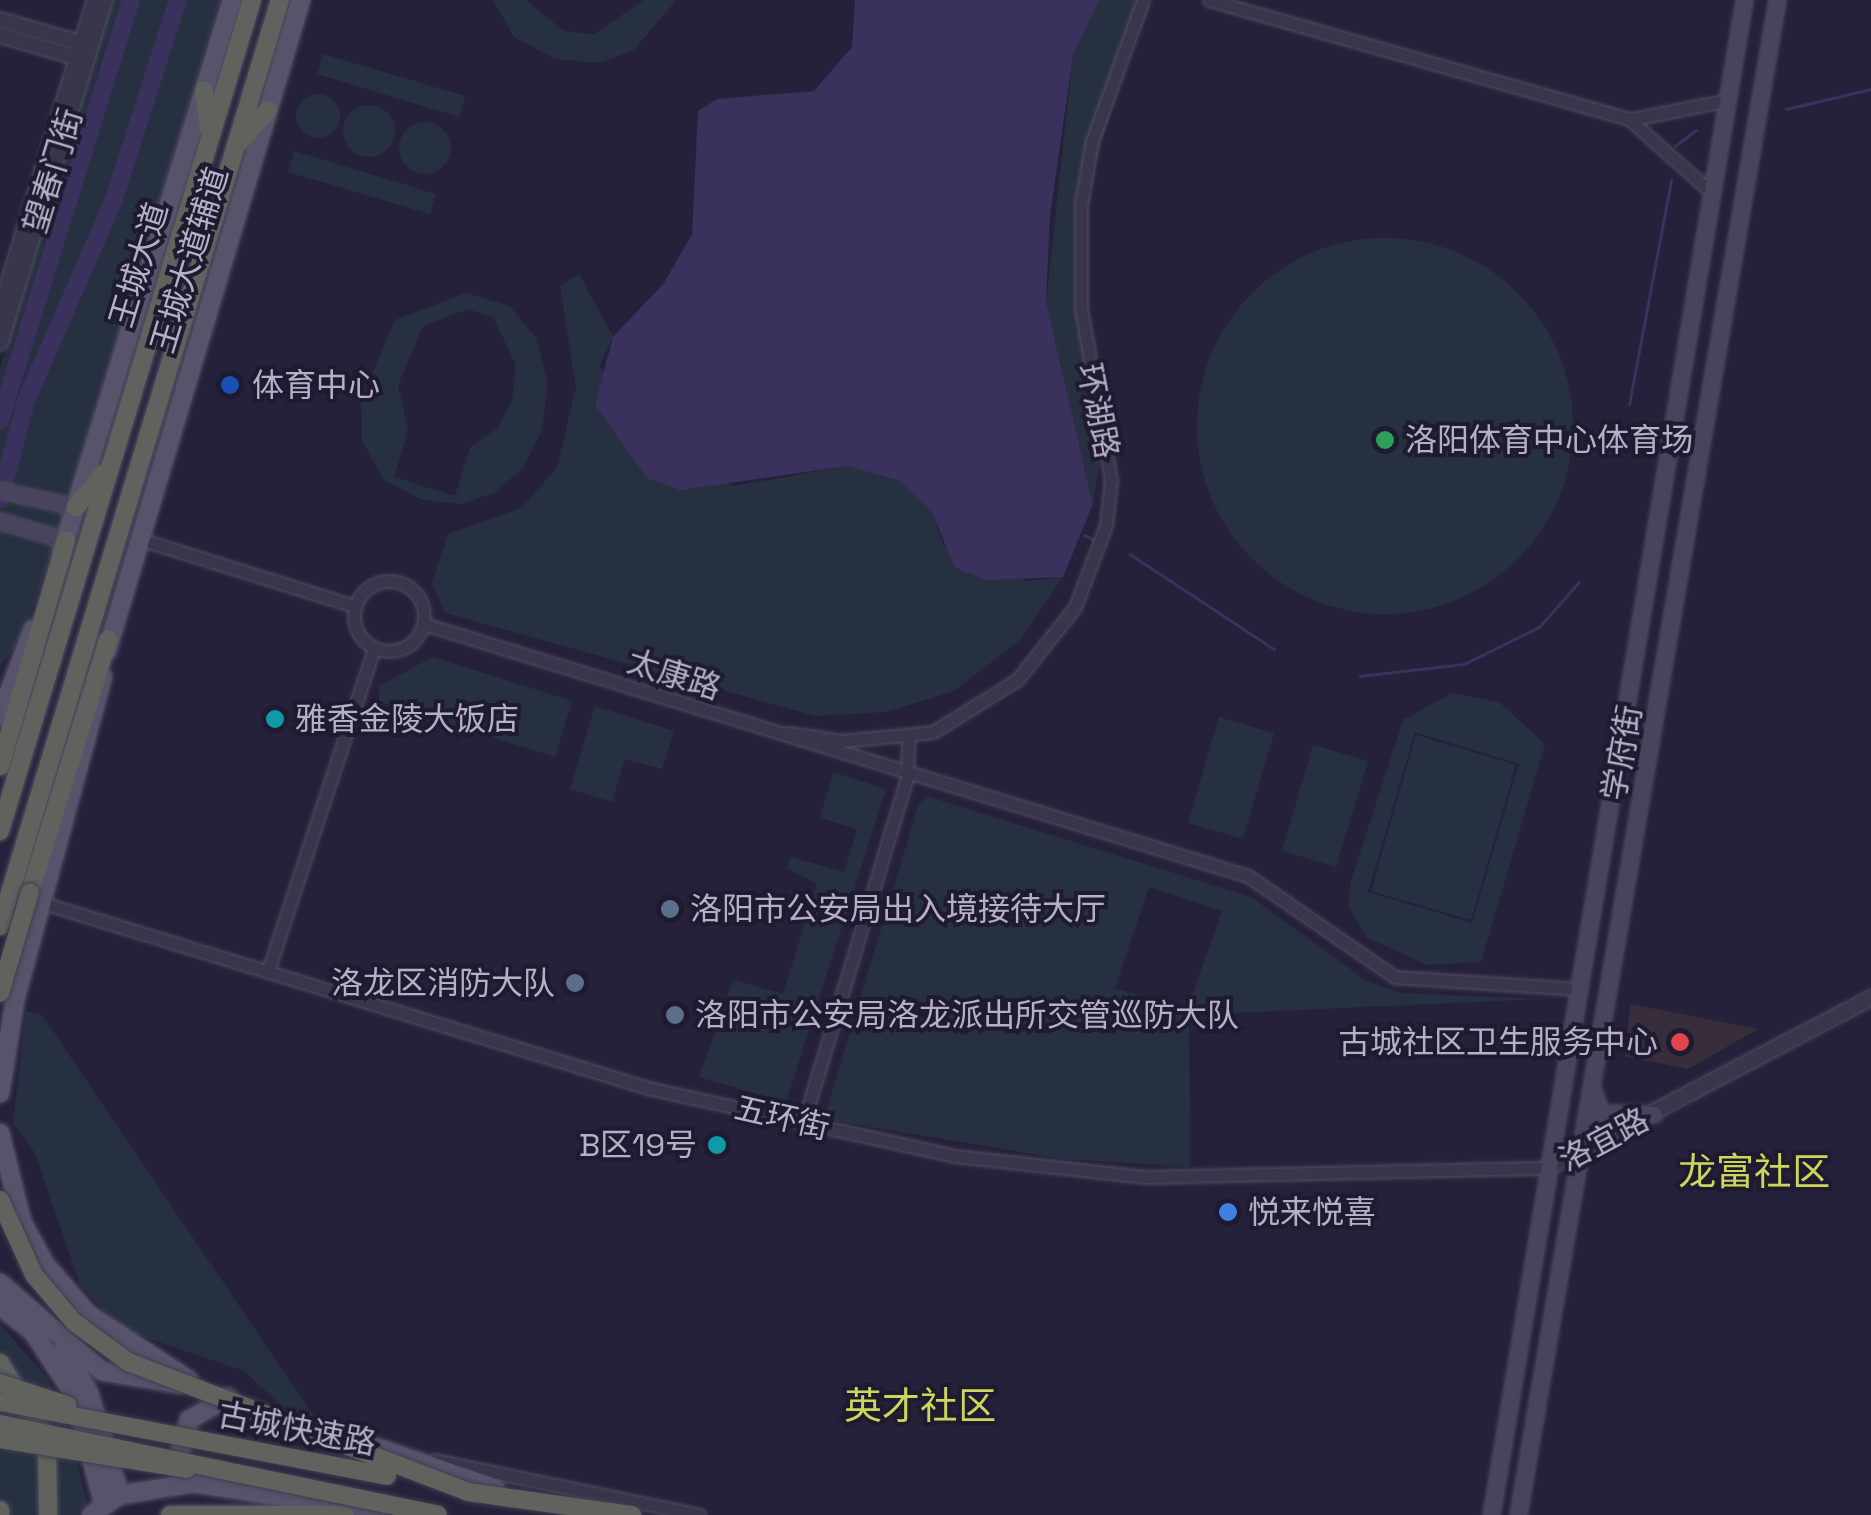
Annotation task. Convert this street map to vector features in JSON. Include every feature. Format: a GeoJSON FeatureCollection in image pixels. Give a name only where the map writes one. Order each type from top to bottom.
{"type":"FeatureCollection","features":[{"type":"Feature","properties":{"kind":"highway","name":"王城大道"},"geometry":{"type":"LineString","coordinates":[[75,544],[109,466],[252,0]]}},
{"type":"Feature","properties":{"kind":"highway","name":"王城大道"},"geometry":{"type":"LineString","coordinates":[[46,784],[130,535],[140,477],[280,0]]}},
{"type":"Feature","properties":{"kind":"highway"},"geometry":{"type":"LineString","coordinates":[[204,90],[210,136]]}},
{"type":"Feature","properties":{"kind":"highway"},"geometry":{"type":"LineString","coordinates":[[238,145],[268,110]]}},
{"type":"Feature","properties":{"kind":"highway"},"geometry":{"type":"LineString","coordinates":[[76,507],[109,466]]}},
{"type":"Feature","properties":{"kind":"highway"},"geometry":{"type":"LineString","coordinates":[[0,831],[8,771],[32,664],[75,544]]}},
{"type":"Feature","properties":{"kind":"highway"},"geometry":{"type":"LineString","coordinates":[[8,771],[75,544]]}},
{"type":"Feature","properties":{"kind":"highway"},"geometry":{"type":"LineString","coordinates":[[0,926],[46,784],[108,640]]}},
{"type":"Feature","properties":{"kind":"highway"},"geometry":{"type":"LineString","coordinates":[[0,993],[37,898],[108,640]]}},
{"type":"Feature","properties":{"kind":"highway"},"geometry":{"type":"LineString","coordinates":[[0,1200],[34,1274],[74,1322],[128,1362],[468,1492],[632,1515]]}},
{"type":"Feature","properties":{"kind":"highway"},"geometry":{"type":"LineString","coordinates":[[0,1363],[46,1440],[48,1515]]}},
{"type":"Feature","properties":{"kind":"highway"},"geometry":{"type":"LineString","coordinates":[[0,1383],[148,1431]]}},
{"type":"Feature","properties":{"kind":"highway","name":"古城快速路"},"geometry":{"type":"LineString","coordinates":[[0,1402],[584,1515]]}},
{"type":"Feature","properties":{"kind":"highway","name":"古城快速路"},"geometry":{"type":"LineString","coordinates":[[0,1424],[260,1473],[438,1515]]}},
{"type":"Feature","properties":{"kind":"highway"},"geometry":{"type":"LineString","coordinates":[[0,1439],[155,1467],[260,1473]]}},
{"type":"Feature","properties":{"kind":"highway"},"geometry":{"type":"LineString","coordinates":[[170,1515],[345,1515]]}},
{"type":"Feature","properties":{"kind":"main road","name":"王城大道辅道"},"geometry":{"type":"LineString","coordinates":[[0,716],[75,544],[76,507],[232,0]]}},
{"type":"Feature","properties":{"kind":"main road","name":"王城大道辅道"},"geometry":{"type":"LineString","coordinates":[[108,640],[130,535],[301,0]]}},
{"type":"Feature","properties":{"kind":"main road","name":"学府街"},"geometry":{"type":"LineString","coordinates":[[1491,1515],[1744,0]]}},
{"type":"Feature","properties":{"kind":"main road","name":"学府街"},"geometry":{"type":"LineString","coordinates":[[1518,1515],[1575,1161],[1619,937],[1778,0]]}},
{"type":"Feature","properties":{"kind":"main road"},"geometry":{"type":"LineString","coordinates":[[1668,442],[1701,449]]}},
{"type":"Feature","properties":{"kind":"main road"},"geometry":{"type":"LineString","coordinates":[[0,490],[38,502],[76,507]]}},
{"type":"Feature","properties":{"kind":"main road"},"geometry":{"type":"LineString","coordinates":[[0,522],[75,544]]}},
{"type":"Feature","properties":{"kind":"main road"},"geometry":{"type":"LineString","coordinates":[[0,1093],[37,898]]}},
{"type":"Feature","properties":{"kind":"main road"},"geometry":{"type":"LineString","coordinates":[[1590,931],[1619,937]]}},
{"type":"Feature","properties":{"kind":"main road"},"geometry":{"type":"LineString","coordinates":[[1594,1074],[1601,1112],[1654,1114]]}},
{"type":"Feature","properties":{"kind":"main road"},"geometry":{"type":"LineString","coordinates":[[0,1133],[22,1222],[61,1282],[131,1348],[228,1398],[473,1484],[618,1515]]}},
{"type":"Feature","properties":{"kind":"main road"},"geometry":{"type":"LineString","coordinates":[[61,1282],[56,1334],[89,1393],[105,1504]]}},
{"type":"Feature","properties":{"kind":"main road"},"geometry":{"type":"LineString","coordinates":[[0,1283],[102,1371],[198,1384]]}},
{"type":"Feature","properties":{"kind":"main road"},"geometry":{"type":"LineString","coordinates":[[0,1306],[33,1332],[74,1396],[105,1504]]}},
{"type":"Feature","properties":{"kind":"main road"},"geometry":{"type":"LineString","coordinates":[[193,1484],[177,1464],[181,1436],[202,1405],[228,1398]]}},
{"type":"Feature","properties":{"kind":"main road"},"geometry":{"type":"LineString","coordinates":[[105,1504],[193,1484],[400,1515]]}},
{"type":"Feature","properties":{"kind":"street","name":"望春门街"},"geometry":{"type":"LineString","coordinates":[[0,343],[84,52],[95,0]]}},
{"type":"Feature","properties":{"kind":"street","name":"望春门街"},"geometry":{"type":"LineString","coordinates":[[0,310],[84,52],[105,0]]}},
{"type":"Feature","properties":{"kind":"street","name":"环湖路"},"geometry":{"type":"LineString","coordinates":[[908,738],[1017,680],[1054,643],[1093,569],[1111,480],[1081,308],[1081,205],[1097,124],[1144,0]]}},
{"type":"Feature","properties":{"kind":"street"},"geometry":{"type":"LineString","coordinates":[[1210,0],[1629,119],[1711,192]]}},
{"type":"Feature","properties":{"kind":"street"},"geometry":{"type":"LineString","coordinates":[[0,20],[84,52]]}},
{"type":"Feature","properties":{"kind":"street"},"geometry":{"type":"LineString","coordinates":[[0,35],[84,52]]}},
{"type":"Feature","properties":{"kind":"street"},"geometry":{"type":"LineString","coordinates":[[1629,119],[1727,100]]}},
{"type":"Feature","properties":{"kind":"street"},"geometry":{"type":"LineString","coordinates":[[130,535],[354,606]]}},
{"type":"Feature","properties":{"kind":"street"},"geometry":{"type":"LineString","coordinates":[[395,580],[416,592],[424,624],[399,650],[374,648],[356,630],[354,606],[369,586],[395,580]]}},
{"type":"Feature","properties":{"kind":"street","name":"太康路"},"geometry":{"type":"LineString","coordinates":[[424,624],[907,777],[1248,876],[1396,977],[1579,990]]}},
{"type":"Feature","properties":{"kind":"street"},"geometry":{"type":"LineString","coordinates":[[268,970],[374,648]]}},
{"type":"Feature","properties":{"kind":"street"},"geometry":{"type":"LineString","coordinates":[[705,714],[842,741],[908,738],[907,777],[803,1124]]}},
{"type":"Feature","properties":{"kind":"street","name":"五环街"},"geometry":{"type":"LineString","coordinates":[[37,898],[648,1088],[955,1156],[1144,1176],[1547,1168]]}},
{"type":"Feature","properties":{"kind":"street","name":"洛宜路"},"geometry":{"type":"LineString","coordinates":[[1575,1161],[1654,1114],[1871,998]]}},
{"type":"Feature","properties":{"kind":"street","name":"洛宜路"},"geometry":{"type":"LineString","coordinates":[[1547,1168],[1575,1161],[1871,1007]]}},
{"type":"Feature","properties":{"kind":"street"},"geometry":{"type":"LineString","coordinates":[[376,1448],[698,1515]]}},
{"type":"Feature","properties":{"kind":"shaded area"},"geometry":{"type":"Polygon","coordinates":[[[112,0],[220,0],[76,481],[23,638],[0,666],[0,368],[112,0]]]}},
{"type":"Feature","properties":{"kind":"shaded area"},"geometry":{"type":"Polygon","coordinates":[[[493,0],[526,0],[564,31],[594,34],[644,0],[676,0],[633,51],[598,63],[555,59],[514,37],[493,0]]]}},
{"type":"Feature","properties":{"kind":"shaded area"},"geometry":{"type":"Polygon","coordinates":[[[855,0],[1099,0],[1073,56],[1050,215],[1046,302],[1093,504],[1063,577],[987,580],[955,568],[932,512],[900,481],[848,466],[680,490],[647,478],[595,405],[613,337],[664,283],[692,234],[698,111],[717,99],[814,91],[852,47],[855,0]]]}},
{"type":"Feature","properties":{"kind":"shaded area"},"geometry":{"type":"Polygon","coordinates":[[[1099,0],[1143,0],[1083,206],[1079,283],[1103,438],[1093,504],[1046,302],[1073,56],[1099,0]]]}},
{"type":"Feature","properties":{"kind":"shaded area"},"geometry":{"type":"Polygon","coordinates":[[[323,54],[465,96],[459,117],[317,74],[323,54]]]}},
{"type":"Feature","properties":{"kind":"shaded area"},"geometry":{"type":"Polygon","coordinates":[[[318,94],[333,101],[340,116],[333,131],[318,138],[303,131],[296,116],[303,101],[318,94]]]}},
{"type":"Feature","properties":{"kind":"shaded area"},"geometry":{"type":"Polygon","coordinates":[[[369,105],[387,113],[395,131],[387,149],[369,157],[351,149],[343,131],[351,113],[369,105]]]}},
{"type":"Feature","properties":{"kind":"shaded area"},"geometry":{"type":"Polygon","coordinates":[[[425,122],[443,130],[451,148],[443,166],[425,174],[407,166],[399,148],[407,130],[425,122]]]}},
{"type":"Feature","properties":{"kind":"shaded area"},"geometry":{"type":"Polygon","coordinates":[[[294,151],[436,194],[430,214],[288,172],[294,151]]]}},
{"type":"Feature","properties":{"kind":"shaded area","name":"洛阳体育中心体育场"},"geometry":{"type":"Polygon","coordinates":[[[1385,238],[1439,246],[1474,260],[1518,293],[1551,337],[1565,372],[1573,426],[1565,480],[1551,515],[1518,559],[1474,592],[1439,606],[1385,614],[1331,606],[1296,592],[1252,559],[1219,515],[1205,480],[1197,426],[1205,372],[1219,337],[1252,293],[1296,260],[1331,246],[1385,238]]]}},
{"type":"Feature","properties":{"kind":"shaded area"},"geometry":{"type":"Polygon","coordinates":[[[579,274],[613,337],[599,367],[733,486],[848,466],[900,481],[932,512],[943,544],[1027,581],[1063,577],[1020,640],[954,691],[886,712],[815,716],[445,613],[432,583],[448,534],[521,508],[557,468],[576,387],[560,286],[579,274]]]}},
{"type":"Feature","properties":{"kind":"shaded area"},"geometry":{"type":"Polygon","coordinates":[[[466,293],[510,306],[536,338],[548,382],[542,430],[523,468],[494,493],[462,504],[422,500],[384,480],[362,441],[361,400],[395,320],[466,293]],[[468,309],[423,326],[398,385],[408,430],[394,477],[455,496],[470,447],[498,428],[512,401],[516,365],[493,317],[468,309]]]}},
{"type":"Feature","properties":{"kind":"shaded area"},"geometry":{"type":"Polygon","coordinates":[[[433,657],[572,701],[555,757],[380,702],[378,686],[433,657]]]}},
{"type":"Feature","properties":{"kind":"shaded area"},"geometry":{"type":"Polygon","coordinates":[[[1452,693],[1499,702],[1545,744],[1481,962],[1427,965],[1366,937],[1349,907],[1350,884],[1403,720],[1452,693]],[[1415,732],[1368,892],[1472,923],[1519,764],[1415,732]]]}},
{"type":"Feature","properties":{"kind":"shaded area"},"geometry":{"type":"Polygon","coordinates":[[[595,706],[674,731],[662,769],[625,759],[612,802],[570,789],[595,706]]]}},
{"type":"Feature","properties":{"kind":"shaded area"},"geometry":{"type":"Polygon","coordinates":[[[1219,717],[1274,733],[1243,839],[1188,823],[1219,717]]]}},
{"type":"Feature","properties":{"kind":"shaded area"},"geometry":{"type":"Polygon","coordinates":[[[1416,735],[1516,765],[1471,920],[1371,891],[1416,735]]]}},
{"type":"Feature","properties":{"kind":"shaded area"},"geometry":{"type":"Polygon","coordinates":[[[1313,745],[1368,761],[1336,867],[1282,851],[1313,745]]]}},
{"type":"Feature","properties":{"kind":"shaded area"},"geometry":{"type":"Polygon","coordinates":[[[833,772],[886,789],[786,1102],[699,1077],[733,980],[783,994],[817,884],[787,868],[791,857],[844,872],[857,829],[820,818],[833,772]]]}},
{"type":"Feature","properties":{"kind":"shaded area"},"geometry":{"type":"Polygon","coordinates":[[[929,797],[1251,897],[1368,982],[1401,993],[1543,999],[1189,1015],[1190,1167],[1056,1158],[824,1119],[919,803],[929,797]],[[1149,887],[1115,988],[1187,1010],[1222,911],[1149,887]]]}},
{"type":"Feature","properties":{"kind":"shaded area","name":"古城社区卫生服务中心"},"geometry":{"type":"Polygon","coordinates":[[[1630,1004],[1758,1029],[1688,1069],[1625,1056],[1630,1004]]]}},
{"type":"Feature","properties":{"kind":"shaded area"},"geometry":{"type":"Polygon","coordinates":[[[26,1011],[42,1015],[315,1418],[283,1407],[244,1371],[121,1329],[80,1285],[35,1153],[13,1123],[26,1011]]]}},
{"type":"Feature","properties":{"kind":"shaded area"},"geometry":{"type":"Polygon","coordinates":[[[0,1324],[47,1378],[66,1421],[88,1505],[77,1515],[0,1515],[0,1324]]]}},
{"type":"Feature","properties":{"kind":"waterway"},"geometry":{"type":"LineString","coordinates":[[0,420],[131,0]]}},
{"type":"Feature","properties":{"kind":"waterway"},"geometry":{"type":"LineString","coordinates":[[0,499],[26,401],[113,202],[178,0]]}},
{"type":"Feature","properties":{"kind":"waterway"},"geometry":{"type":"LineString","coordinates":[[1786,109],[1871,89]]}},
{"type":"Feature","properties":{"kind":"waterway"},"geometry":{"type":"LineString","coordinates":[[1675,146],[1696,130]]}},
{"type":"Feature","properties":{"kind":"waterway"},"geometry":{"type":"LineString","coordinates":[[1629,405],[1671,180]]}},
{"type":"Feature","properties":{"kind":"waterway"},"geometry":{"type":"LineString","coordinates":[[1084,535],[1095,540]]}},
{"type":"Feature","properties":{"kind":"waterway"},"geometry":{"type":"LineString","coordinates":[[1130,554],[1274,649]]}},
{"type":"Feature","properties":{"kind":"waterway"},"geometry":{"type":"LineString","coordinates":[[1360,676],[1464,664],[1539,627],[1579,582]]}},
{"type":"Feature","properties":{"kind":"place","name":"体育中心"},"geometry":{"type":"Point","coordinates":[230,385]}},
{"type":"Feature","properties":{"kind":"place","name":"洛阳体育中心体育场"},"geometry":{"type":"Point","coordinates":[1385,440]}},
{"type":"Feature","properties":{"kind":"place","name":"雅香金陵大饭店"},"geometry":{"type":"Point","coordinates":[275,719]}},
{"type":"Feature","properties":{"kind":"place","name":"洛阳市公安局出入境接待大厅"},"geometry":{"type":"Point","coordinates":[670,909]}},
{"type":"Feature","properties":{"kind":"place","name":"洛龙区消防大队"},"geometry":{"type":"Point","coordinates":[575,983]}},
{"type":"Feature","properties":{"kind":"place","name":"洛阳市公安局洛龙派出所交管巡防大队"},"geometry":{"type":"Point","coordinates":[675,1015]}},
{"type":"Feature","properties":{"kind":"place","name":"古城社区卫生服务中心"},"geometry":{"type":"Point","coordinates":[1680,1042]}},
{"type":"Feature","properties":{"kind":"place","name":"B区19号"},"geometry":{"type":"Point","coordinates":[717,1145]}},
{"type":"Feature","properties":{"kind":"place","name":"悦来悦喜"},"geometry":{"type":"Point","coordinates":[1228,1212]}},
{"type":"Feature","properties":{"kind":"district","name":"龙富社区"},"geometry":{"type":"Point","coordinates":[1754,1173]}},
{"type":"Feature","properties":{"kind":"district","name":"英才社区"},"geometry":{"type":"Point","coordinates":[920,1407]}}]}
